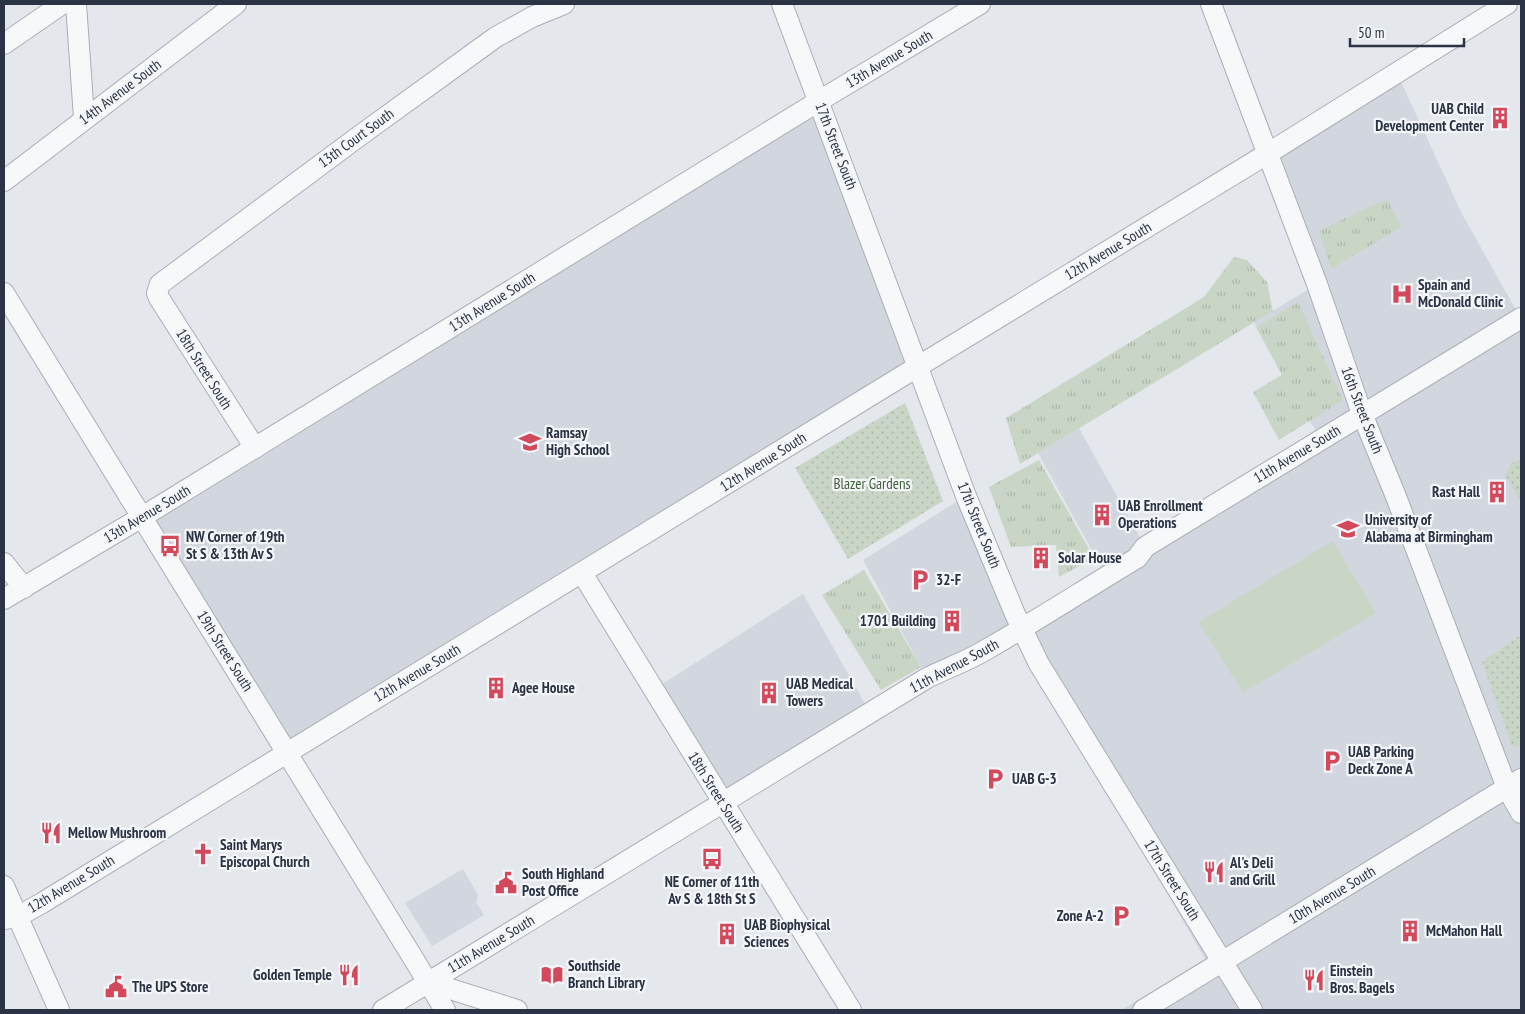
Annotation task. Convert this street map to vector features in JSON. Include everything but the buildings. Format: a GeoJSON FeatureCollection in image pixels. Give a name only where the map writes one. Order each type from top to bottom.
{"type":"FeatureCollection","features":[{"type":"Feature","properties":{"kind":"street"},"geometry":{"type":"LineString","coordinates":[[4,44],[62,4]]}},
{"type":"Feature","properties":{"kind":"street"},"geometry":{"type":"LineString","coordinates":[[76,4],[84,118]]}},
{"type":"Feature","properties":{"kind":"street","name":"14th Avenue South"},"geometry":{"type":"LineString","coordinates":[[4,181],[84,118],[236,4]]}},
{"type":"Feature","properties":{"kind":"street","name":"13th Court South"},"geometry":{"type":"LineString","coordinates":[[158,289],[160,284],[169,277],[496,36],[532,17],[564,4]]}},
{"type":"Feature","properties":{"kind":"street","name":"17th Street South"},"geometry":{"type":"LineString","coordinates":[[782,4],[966,496],[1022,628],[1040,664],[1252,1010]]}},
{"type":"Feature","properties":{"kind":"street","name":"13th Avenue South"},"geometry":{"type":"LineString","coordinates":[[4,599],[142,517],[980,4]]}},
{"type":"Feature","properties":{"kind":"street","name":"16th Street South"},"geometry":{"type":"LineString","coordinates":[[1211,4],[1317,284],[1362,414],[1514,784],[1521,813]]}},
{"type":"Feature","properties":{"kind":"street","name":"12th Avenue South"},"geometry":{"type":"LineString","coordinates":[[10,918],[287,753],[582,573],[1267,154],[1507,4]]}},
{"type":"Feature","properties":{"kind":"street","name":"18th Street South"},"geometry":{"type":"LineString","coordinates":[[158,289],[159,298],[255,448]]}},
{"type":"Feature","properties":{"kind":"street","name":"19th Street South"},"geometry":{"type":"LineString","coordinates":[[4,292],[445,1010]]}},
{"type":"Feature","properties":{"kind":"street","name":"11th Avenue South"},"geometry":{"type":"LineString","coordinates":[[383,1010],[927,678],[988,649],[1040,618],[1137,558],[1145,547],[1521,318]]}},
{"type":"Feature","properties":{"kind":"street"},"geometry":{"type":"LineString","coordinates":[[4,562],[24,588]]}},
{"type":"Feature","properties":{"kind":"street","name":"18th Street South"},"geometry":{"type":"LineString","coordinates":[[582,573],[851,1010]]}},
{"type":"Feature","properties":{"kind":"street","name":"10th Avenue South"},"geometry":{"type":"LineString","coordinates":[[1143,1010],[1514,784]]}},
{"type":"Feature","properties":{"kind":"street"},"geometry":{"type":"LineString","coordinates":[[4,886],[10,918],[60,1010]]}},
{"type":"Feature","properties":{"kind":"street"},"geometry":{"type":"LineString","coordinates":[[428,982],[517,1010]]}},
{"type":"Feature","properties":{"kind":"shaded area","name":"University of Alabama at Birmingham"},"geometry":{"type":"Polygon","coordinates":[[[1397,73],[1461,212],[1521,319],[1521,1010],[1122,1010],[1205,959],[1114,801],[1021,628],[723,803],[653,690],[803,594],[865,704],[927,678],[863,560],[966,496],[1019,620],[1104,572],[1038,453],[1079,428],[1145,547],[1321,439],[1282,375],[1254,322],[1314,286],[1267,154],[1397,73]]]}},
{"type":"Feature","properties":{"kind":"shaded area","name":"Ramsay High School"},"geometry":{"type":"Polygon","coordinates":[[[819,101],[918,366],[287,753],[142,517],[819,101]]]}},
{"type":"Feature","properties":{"kind":"shaded area"},"geometry":{"type":"Polygon","coordinates":[[[463,869],[478,895],[476,902],[484,915],[432,946],[405,903],[463,869]]]}},
{"type":"Feature","properties":{"kind":"green space"},"geometry":{"type":"Polygon","coordinates":[[[1388,200],[1401,227],[1331,269],[1319,231],[1372,205],[1388,200]]]}},
{"type":"Feature","properties":{"kind":"green space"},"geometry":{"type":"Polygon","coordinates":[[[1234,257],[1247,260],[1267,282],[1273,311],[1020,464],[1006,418],[1204,297],[1234,257]]]}},
{"type":"Feature","properties":{"kind":"green space"},"geometry":{"type":"Polygon","coordinates":[[[1298,302],[1343,400],[1279,440],[1253,392],[1282,375],[1256,327],[1298,302]]]}},
{"type":"Feature","properties":{"kind":"green space","name":"Blazer Gardens"},"geometry":{"type":"Polygon","coordinates":[[[905,403],[943,501],[848,559],[795,468],[905,403]]]}},
{"type":"Feature","properties":{"kind":"green space"},"geometry":{"type":"Polygon","coordinates":[[[1521,458],[1521,502],[1505,475],[1511,464],[1521,458]]]}},
{"type":"Feature","properties":{"kind":"green space"},"geometry":{"type":"Polygon","coordinates":[[[1039,460],[1094,558],[1059,577],[1056,545],[1011,547],[989,487],[1039,460]]]}},
{"type":"Feature","properties":{"kind":"green space"},"geometry":{"type":"Polygon","coordinates":[[[1333,541],[1376,613],[1243,693],[1199,622],[1333,541]]]}},
{"type":"Feature","properties":{"kind":"green space"},"geometry":{"type":"Polygon","coordinates":[[[864,570],[921,667],[881,690],[822,595],[864,570]]]}},
{"type":"Feature","properties":{"kind":"green space"},"geometry":{"type":"Polygon","coordinates":[[[1521,635],[1521,744],[1515,748],[1512,746],[1482,662],[1521,635]]]}},
{"type":"Feature","properties":{"kind":"place","name":"UAB Child Development Center"},"geometry":{"type":"Point","coordinates":[1500,118]}},
{"type":"Feature","properties":{"kind":"place","name":"Spain and McDonald Clinic"},"geometry":{"type":"Point","coordinates":[1402,294]}},
{"type":"Feature","properties":{"kind":"place","name":"Ramsay High School"},"geometry":{"type":"Point","coordinates":[530,442]}},
{"type":"Feature","properties":{"kind":"place","name":"Rast Hall"},"geometry":{"type":"Point","coordinates":[1497,492]}},
{"type":"Feature","properties":{"kind":"place","name":"UAB Enrollment Operations"},"geometry":{"type":"Point","coordinates":[1102,515]}},
{"type":"Feature","properties":{"kind":"place","name":"University of Alabama at Birmingham"},"geometry":{"type":"Point","coordinates":[1348,529]}},
{"type":"Feature","properties":{"kind":"place","name":"NW Corner of 19th St S & 13th Av S"},"geometry":{"type":"Point","coordinates":[170,546]}},
{"type":"Feature","properties":{"kind":"place","name":"Solar House"},"geometry":{"type":"Point","coordinates":[1041,558]}},
{"type":"Feature","properties":{"kind":"place","name":"32-F"},"geometry":{"type":"Point","coordinates":[920,580]}},
{"type":"Feature","properties":{"kind":"place","name":"1701 Building"},"geometry":{"type":"Point","coordinates":[952,621]}},
{"type":"Feature","properties":{"kind":"place","name":"Agee House"},"geometry":{"type":"Point","coordinates":[496,688]}},
{"type":"Feature","properties":{"kind":"place","name":"UAB Medical Towers"},"geometry":{"type":"Point","coordinates":[769,693]}},
{"type":"Feature","properties":{"kind":"place","name":"UAB Parking Deck Zone A"},"geometry":{"type":"Point","coordinates":[1332,761]}},
{"type":"Feature","properties":{"kind":"place","name":"UAB G-3"},"geometry":{"type":"Point","coordinates":[995,779]}},
{"type":"Feature","properties":{"kind":"place","name":"Mellow Mushroom"},"geometry":{"type":"Point","coordinates":[51,833]}},
{"type":"Feature","properties":{"kind":"place","name":"Saint Marys Episcopal Church"},"geometry":{"type":"Point","coordinates":[203,854]}},
{"type":"Feature","properties":{"kind":"place","name":"NE Corner of 11th Av S & 18th St S"},"geometry":{"type":"Point","coordinates":[712,859]}},
{"type":"Feature","properties":{"kind":"place","name":"Al's Deli and Grill"},"geometry":{"type":"Point","coordinates":[1214,872]}},
{"type":"Feature","properties":{"kind":"place","name":"South Highland Post Office"},"geometry":{"type":"Point","coordinates":[506,883]}},
{"type":"Feature","properties":{"kind":"place","name":"Zone A-2"},"geometry":{"type":"Point","coordinates":[1121,916]}},
{"type":"Feature","properties":{"kind":"place","name":"McMahon Hall"},"geometry":{"type":"Point","coordinates":[1410,931]}},
{"type":"Feature","properties":{"kind":"place","name":"UAB Biophysical Sciences"},"geometry":{"type":"Point","coordinates":[727,934]}},
{"type":"Feature","properties":{"kind":"place","name":"Golden Temple"},"geometry":{"type":"Point","coordinates":[349,975]}},
{"type":"Feature","properties":{"kind":"place","name":"Southside Branch Library"},"geometry":{"type":"Point","coordinates":[552,975]}},
{"type":"Feature","properties":{"kind":"place","name":"Einstein Bros. Bagels"},"geometry":{"type":"Point","coordinates":[1314,980]}},
{"type":"Feature","properties":{"kind":"place","name":"The UPS Store"},"geometry":{"type":"Point","coordinates":[116,987]}}]}
